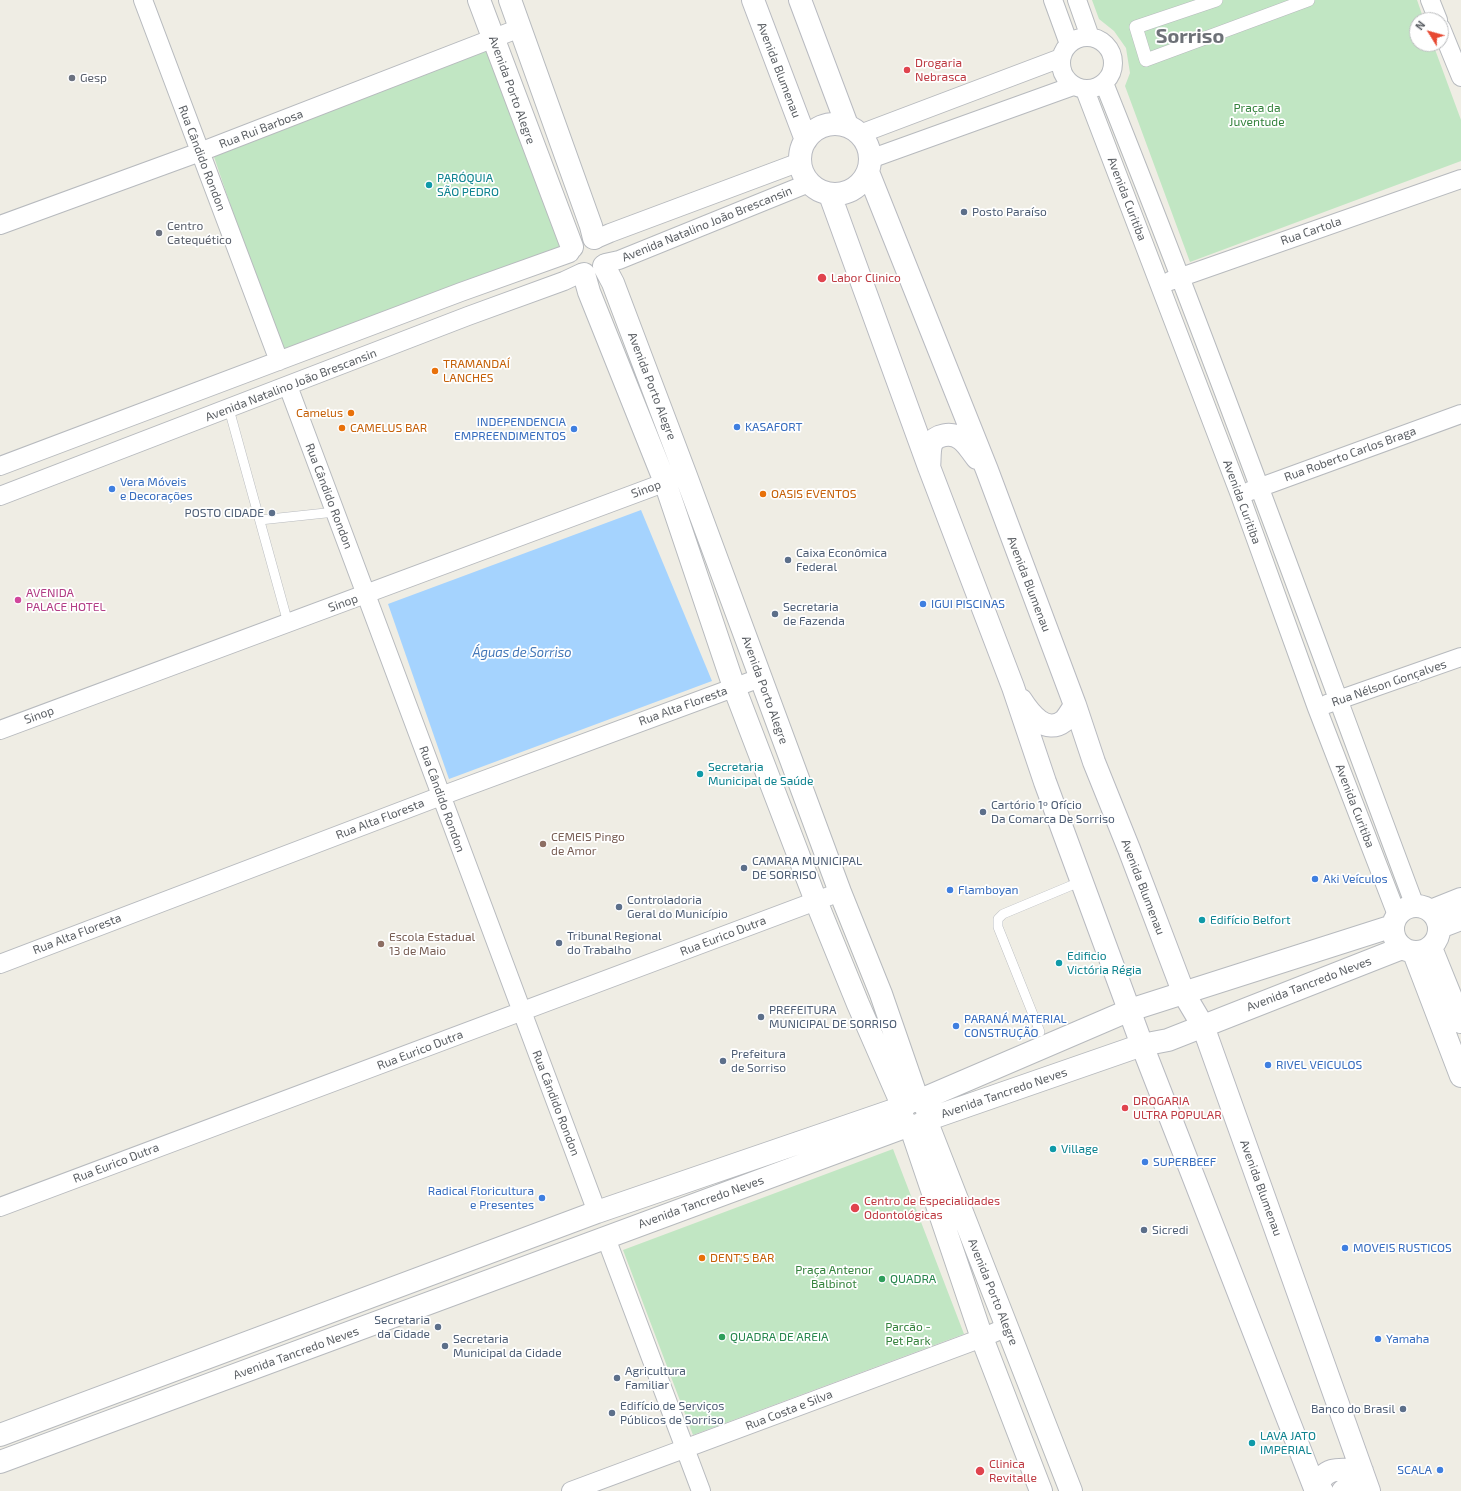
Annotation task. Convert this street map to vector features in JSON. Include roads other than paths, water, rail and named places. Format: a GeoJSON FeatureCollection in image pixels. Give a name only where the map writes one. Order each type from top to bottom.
{"type":"FeatureCollection","features":[{"type":"Feature","properties":{"kind":"street","name":"Rua Cândido Rondon"},"geometry":{"type":"LineString","coordinates":[[143,0],[279,361]]}},
{"type":"Feature","properties":{"kind":"street","name":"Avenida Porto Alegre"},"geometry":{"type":"LineString","coordinates":[[479,0],[571,250]]}},
{"type":"Feature","properties":{"kind":"street"},"geometry":{"type":"LineString","coordinates":[[510,0],[595,239]]}},
{"type":"Feature","properties":{"kind":"street","name":"Avenida Blumenau"},"geometry":{"type":"LineString","coordinates":[[753,0],[806,140]]}},
{"type":"Feature","properties":{"kind":"street"},"geometry":{"type":"LineString","coordinates":[[800,0],[853,130]]}},
{"type":"Feature","properties":{"kind":"street"},"geometry":{"type":"LineString","coordinates":[[1053,0],[1065,51],[1061,71],[1064,78],[1079,88]]}},
{"type":"Feature","properties":{"kind":"street"},"geometry":{"type":"LineString","coordinates":[[1077,0],[1090,37]]}},
{"type":"Feature","properties":{"kind":"street"},"geometry":{"type":"LineString","coordinates":[[1216,0],[1136,27],[1146,60],[1308,0]]}},
{"type":"Feature","properties":{"kind":"street"},"geometry":{"type":"LineString","coordinates":[[1430,0],[1435,12]]}},
{"type":"Feature","properties":{"kind":"street","name":"Rua Rui Barbosa"},"geometry":{"type":"LineString","coordinates":[[0,225],[200,152],[520,28]]}},
{"type":"Feature","properties":{"kind":"street"},"geometry":{"type":"LineString","coordinates":[[853,130],[1065,51],[1081,37],[1099,39],[1111,52],[1113,61],[1112,70],[1108,79],[1093,89],[1079,88],[869,166]]}},
{"type":"Feature","properties":{"kind":"street"},"geometry":{"type":"LineString","coordinates":[[1449,48],[1461,77]]}},
{"type":"Feature","properties":{"kind":"street","name":"Avenida Curitiba"},"geometry":{"type":"LineString","coordinates":[[1104,83],[1181,277],[1260,487],[1415,917]]}},
{"type":"Feature","properties":{"kind":"street","name":"Avenida Curitiba"},"geometry":{"type":"LineString","coordinates":[[1079,88],[1160,285],[1240,495],[1317,708],[1415,917]]}},
{"type":"Feature","properties":{"kind":"street"},"geometry":{"type":"LineString","coordinates":[[835,124],[853,130],[865,139],[870,150],[869,166],[862,183],[852,190],[841,194],[830,194],[818,191],[802,174],[800,162],[801,150],[806,140],[814,131],[825,126],[835,124]]}},
{"type":"Feature","properties":{"kind":"street","name":"Avenida Natalino João Brescansin"},"geometry":{"type":"LineString","coordinates":[[595,239],[800,162]]}},
{"type":"Feature","properties":{"kind":"street","name":"Avenida Blumenau"},"geometry":{"type":"LineString","coordinates":[[869,166],[987,470],[1075,705],[1094,762],[1184,994],[1203,1026],[1366,1481]]}},
{"type":"Feature","properties":{"kind":"street","name":"Rua Cartola"},"geometry":{"type":"LineString","coordinates":[[1160,285],[1461,179]]}},
{"type":"Feature","properties":{"kind":"street","name":"Avenida Natalino João Brescansin"},"geometry":{"type":"LineString","coordinates":[[604,264],[619,260],[809,183]]}},
{"type":"Feature","properties":{"kind":"street"},"geometry":{"type":"LineString","coordinates":[[830,194],[929,468],[1013,688],[1142,1045],[1318,1490]]}},
{"type":"Feature","properties":{"kind":"street"},"geometry":{"type":"LineString","coordinates":[[0,466],[571,250],[580,239],[590,237],[604,246],[606,252],[604,264],[595,273],[582,274],[570,263],[571,250]]}},
{"type":"Feature","properties":{"kind":"street","name":"Avenida Porto Alegre"},"geometry":{"type":"LineString","coordinates":[[604,264],[613,283],[676,479],[734,687],[816,901],[858,1004],[914,1113],[1007,1327],[1071,1491]]}},
{"type":"Feature","properties":{"kind":"street","name":"Avenida Porto Alegre"},"geometry":{"type":"LineString","coordinates":[[582,274],[676,479],[760,678],[858,924],[881,994],[914,1113],[982,1338],[1041,1491]]}},
{"type":"Feature","properties":{"kind":"street","name":"Avenida Natalino João Brescansin"},"geometry":{"type":"LineString","coordinates":[[0,496],[468,316],[582,274]]}},
{"type":"Feature","properties":{"kind":"street"},"geometry":{"type":"LineString","coordinates":[[220,383],[229,409]]}},
{"type":"Feature","properties":{"kind":"street","name":"Rua Cândido Rondon"},"geometry":{"type":"LineString","coordinates":[[288,386],[597,1212]]}},
{"type":"Feature","properties":{"kind":"street","name":"Rua Roberto Carlos Braga"},"geometry":{"type":"LineString","coordinates":[[1240,495],[1461,414]]}},
{"type":"Feature","properties":{"kind":"street"},"geometry":{"type":"LineString","coordinates":[[929,468],[931,445],[937,437],[946,435],[961,439],[987,470]]}},
{"type":"Feature","properties":{"kind":"street","name":"Sinop"},"geometry":{"type":"LineString","coordinates":[[0,730],[676,479]]}},
{"type":"Feature","properties":{"kind":"street","name":"Rua Nélson Gonçalves"},"geometry":{"type":"LineString","coordinates":[[1317,708],[1461,657]]}},
{"type":"Feature","properties":{"kind":"street","name":"Rua Alta Floresta"},"geometry":{"type":"LineString","coordinates":[[0,964],[441,796],[760,678]]}},
{"type":"Feature","properties":{"kind":"street"},"geometry":{"type":"LineString","coordinates":[[1013,688],[1029,712],[1044,725],[1050,725],[1063,721],[1075,705]]}},
{"type":"Feature","properties":{"kind":"street","name":"Rua Eurico Dutra"},"geometry":{"type":"LineString","coordinates":[[0,1207],[845,890]]}},
{"type":"Feature","properties":{"kind":"street","name":"Avenida Tancredo Neves"},"geometry":{"type":"LineString","coordinates":[[0,1462],[606,1238],[914,1113],[1130,1010],[1184,994],[1415,917],[1461,899]]}},
{"type":"Feature","properties":{"kind":"street"},"geometry":{"type":"LineString","coordinates":[[1415,917],[1439,935],[1436,942],[1416,949],[1396,942],[1393,934],[1415,917]]}},
{"type":"Feature","properties":{"kind":"street","name":"Avenida Tancredo Neves"},"geometry":{"type":"LineString","coordinates":[[1415,917],[1461,919]]}},
{"type":"Feature","properties":{"kind":"street"},"geometry":{"type":"LineString","coordinates":[[1416,949],[1461,1022]]}},
{"type":"Feature","properties":{"kind":"street"},"geometry":{"type":"LineString","coordinates":[[1416,949],[1461,1076]]}},
{"type":"Feature","properties":{"kind":"street","name":"Avenida Tancredo Neves"},"geometry":{"type":"LineString","coordinates":[[0,1435],[597,1212],[914,1113],[1142,1045],[1168,1040],[1416,949]]}},
{"type":"Feature","properties":{"kind":"street"},"geometry":{"type":"LineString","coordinates":[[858,1004],[881,994]]}},
{"type":"Feature","properties":{"kind":"street"},"geometry":{"type":"LineString","coordinates":[[606,1238],[701,1491]]}},
{"type":"Feature","properties":{"kind":"street","name":"Rua Costa e Silva"},"geometry":{"type":"LineString","coordinates":[[571,1491],[982,1338],[1007,1327]]}},
{"type":"Feature","properties":{"kind":"street"},"geometry":{"type":"LineString","coordinates":[[1318,1490],[1318,1482],[1329,1471],[1344,1470],[1366,1481]]}},
{"type":"Feature","properties":{"kind":"street"},"geometry":{"type":"LineString","coordinates":[[1343,1491],[1352,1484],[1366,1481]]}},
{"type":"Feature","properties":{"kind":"lane"},"geometry":{"type":"LineString","coordinates":[[229,409],[288,623]]}},
{"type":"Feature","properties":{"kind":"lane"},"geometry":{"type":"LineString","coordinates":[[260,520],[335,512]]}},
{"type":"Feature","properties":{"kind":"lane"},"geometry":{"type":"LineString","coordinates":[[1040,1032],[998,927],[998,919],[1003,914],[1082,881]]}},
{"type":"Feature","properties":{"kind":"water","name":"Águas de Sorriso"},"geometry":{"type":"Polygon","coordinates":[[[641,510],[712,681],[449,779],[388,604],[641,510]]]}},
{"type":"Feature","properties":{"kind":"place","name":"Drogaria Nebrasca"},"geometry":{"type":"Point","coordinates":[907,70]}},
{"type":"Feature","properties":{"kind":"place","name":"Gesp"},"geometry":{"type":"Point","coordinates":[72,78]}},
{"type":"Feature","properties":{"kind":"place","name":"PARÓQUIA SÃO PEDRO"},"geometry":{"type":"Point","coordinates":[429,185]}},
{"type":"Feature","properties":{"kind":"place","name":"Posto Paraíso"},"geometry":{"type":"Point","coordinates":[964,212]}},
{"type":"Feature","properties":{"kind":"place","name":"Centro Catequético"},"geometry":{"type":"Point","coordinates":[159,233]}},
{"type":"Feature","properties":{"kind":"place","name":"Labor Clinico"},"geometry":{"type":"Point","coordinates":[822,278]}},
{"type":"Feature","properties":{"kind":"place","name":"TRAMANDAÍ LANCHES"},"geometry":{"type":"Point","coordinates":[435,371]}},
{"type":"Feature","properties":{"kind":"place","name":"Camelus"},"geometry":{"type":"Point","coordinates":[351,413]}},
{"type":"Feature","properties":{"kind":"place","name":"KASAFORT"},"geometry":{"type":"Point","coordinates":[737,427]}},
{"type":"Feature","properties":{"kind":"place","name":"CAMELUS BAR"},"geometry":{"type":"Point","coordinates":[342,428]}},
{"type":"Feature","properties":{"kind":"place","name":"INDEPENDENCIA EMPREENDIMENTOS"},"geometry":{"type":"Point","coordinates":[574,429]}},
{"type":"Feature","properties":{"kind":"place","name":"Vera Móveis e Decorações"},"geometry":{"type":"Point","coordinates":[112,489]}},
{"type":"Feature","properties":{"kind":"place","name":"OASIS EVENTOS"},"geometry":{"type":"Point","coordinates":[763,494]}},
{"type":"Feature","properties":{"kind":"place","name":"POSTO CIDADE"},"geometry":{"type":"Point","coordinates":[272,513]}},
{"type":"Feature","properties":{"kind":"place","name":"Caixa Econômica Federal"},"geometry":{"type":"Point","coordinates":[788,560]}},
{"type":"Feature","properties":{"kind":"place","name":"AVENIDA PALACE HOTEL"},"geometry":{"type":"Point","coordinates":[18,600]}},
{"type":"Feature","properties":{"kind":"place","name":"IGUI PISCINAS"},"geometry":{"type":"Point","coordinates":[923,604]}},
{"type":"Feature","properties":{"kind":"place","name":"Secretaria de Fazenda"},"geometry":{"type":"Point","coordinates":[775,614]}},
{"type":"Feature","properties":{"kind":"place","name":"Secretaria Municipal de Saúde"},"geometry":{"type":"Point","coordinates":[700,774]}},
{"type":"Feature","properties":{"kind":"place","name":"Cartório 1º Ofício Da Comarca De Sorriso"},"geometry":{"type":"Point","coordinates":[983,812]}},
{"type":"Feature","properties":{"kind":"place","name":"CEMEIS Pingo de Amor"},"geometry":{"type":"Point","coordinates":[543,844]}},
{"type":"Feature","properties":{"kind":"place","name":"CAMARA MUNICIPAL DE SORRISO"},"geometry":{"type":"Point","coordinates":[744,868]}},
{"type":"Feature","properties":{"kind":"place","name":"Aki Veículos"},"geometry":{"type":"Point","coordinates":[1315,879]}},
{"type":"Feature","properties":{"kind":"place","name":"Flamboyan"},"geometry":{"type":"Point","coordinates":[950,890]}},
{"type":"Feature","properties":{"kind":"place","name":"Controladoria Geral do Município"},"geometry":{"type":"Point","coordinates":[619,907]}},
{"type":"Feature","properties":{"kind":"place","name":"Edifício Belfort"},"geometry":{"type":"Point","coordinates":[1202,920]}},
{"type":"Feature","properties":{"kind":"place","name":"Tribunal Regional do Trabalho"},"geometry":{"type":"Point","coordinates":[559,943]}},
{"type":"Feature","properties":{"kind":"place","name":"Escola Estadual 13 de Maio"},"geometry":{"type":"Point","coordinates":[381,944]}},
{"type":"Feature","properties":{"kind":"place","name":"Edificio Victória Régia"},"geometry":{"type":"Point","coordinates":[1059,963]}},
{"type":"Feature","properties":{"kind":"place","name":"PREFEITURA MUNICIPAL DE SORRISO"},"geometry":{"type":"Point","coordinates":[761,1017]}},
{"type":"Feature","properties":{"kind":"place","name":"PARANÁ MATERIAL CONSTRUÇÃO"},"geometry":{"type":"Point","coordinates":[956,1026]}},
{"type":"Feature","properties":{"kind":"place","name":"Prefeitura de Sorriso"},"geometry":{"type":"Point","coordinates":[723,1061]}},
{"type":"Feature","properties":{"kind":"place","name":"RIVEL VEICULOS"},"geometry":{"type":"Point","coordinates":[1268,1065]}},
{"type":"Feature","properties":{"kind":"place","name":"DROGARIA ULTRA POPULAR"},"geometry":{"type":"Point","coordinates":[1125,1108]}},
{"type":"Feature","properties":{"kind":"place","name":"Village"},"geometry":{"type":"Point","coordinates":[1053,1149]}},
{"type":"Feature","properties":{"kind":"place","name":"SUPERBEEF"},"geometry":{"type":"Point","coordinates":[1145,1162]}},
{"type":"Feature","properties":{"kind":"place","name":"Radical Floricultura e Presentes"},"geometry":{"type":"Point","coordinates":[542,1198]}},
{"type":"Feature","properties":{"kind":"place","name":"Centro de Especialidades Odontológicas"},"geometry":{"type":"Point","coordinates":[855,1208]}},
{"type":"Feature","properties":{"kind":"place","name":"Sicredi"},"geometry":{"type":"Point","coordinates":[1144,1230]}},
{"type":"Feature","properties":{"kind":"place","name":"MOVEIS RUSTICOS"},"geometry":{"type":"Point","coordinates":[1345,1248]}},
{"type":"Feature","properties":{"kind":"place","name":"DENT'S BAR"},"geometry":{"type":"Point","coordinates":[702,1258]}},
{"type":"Feature","properties":{"kind":"place","name":"QUADRA"},"geometry":{"type":"Point","coordinates":[882,1279]}},
{"type":"Feature","properties":{"kind":"place","name":"Secretaria da Cidade"},"geometry":{"type":"Point","coordinates":[438,1327]}},
{"type":"Feature","properties":{"kind":"place","name":"QUADRA DE AREIA"},"geometry":{"type":"Point","coordinates":[722,1337]}},
{"type":"Feature","properties":{"kind":"place","name":"Yamaha"},"geometry":{"type":"Point","coordinates":[1378,1339]}},
{"type":"Feature","properties":{"kind":"place","name":"Secretaria Municipal da Cidade"},"geometry":{"type":"Point","coordinates":[445,1346]}},
{"type":"Feature","properties":{"kind":"place","name":"Agricultura Familiar"},"geometry":{"type":"Point","coordinates":[617,1378]}},
{"type":"Feature","properties":{"kind":"place","name":"Banco do Brasil"},"geometry":{"type":"Point","coordinates":[1403,1409]}},
{"type":"Feature","properties":{"kind":"place","name":"Edifício de Serviços Públicos de Sorriso"},"geometry":{"type":"Point","coordinates":[612,1413]}},
{"type":"Feature","properties":{"kind":"place","name":"LAVA JATO IMPERIAL"},"geometry":{"type":"Point","coordinates":[1252,1443]}},
{"type":"Feature","properties":{"kind":"place","name":"SCALA"},"geometry":{"type":"Point","coordinates":[1440,1470]}},
{"type":"Feature","properties":{"kind":"place","name":"Clinica Revitalle"},"geometry":{"type":"Point","coordinates":[980,1471]}},
{"type":"Feature","properties":{"kind":"district","name":"Sorriso"},"geometry":{"type":"Point","coordinates":[1190,36]}},
{"type":"Feature","properties":{"kind":"park label","name":"Praça da Juventude"},"geometry":{"type":"Point","coordinates":[1257,115]}},
{"type":"Feature","properties":{"kind":"park label","name":"Praça Antenor Balbinot"},"geometry":{"type":"Point","coordinates":[834,1277]}},
{"type":"Feature","properties":{"kind":"park label","name":"Parcão - Pet Park"},"geometry":{"type":"Point","coordinates":[908,1334]}}]}
